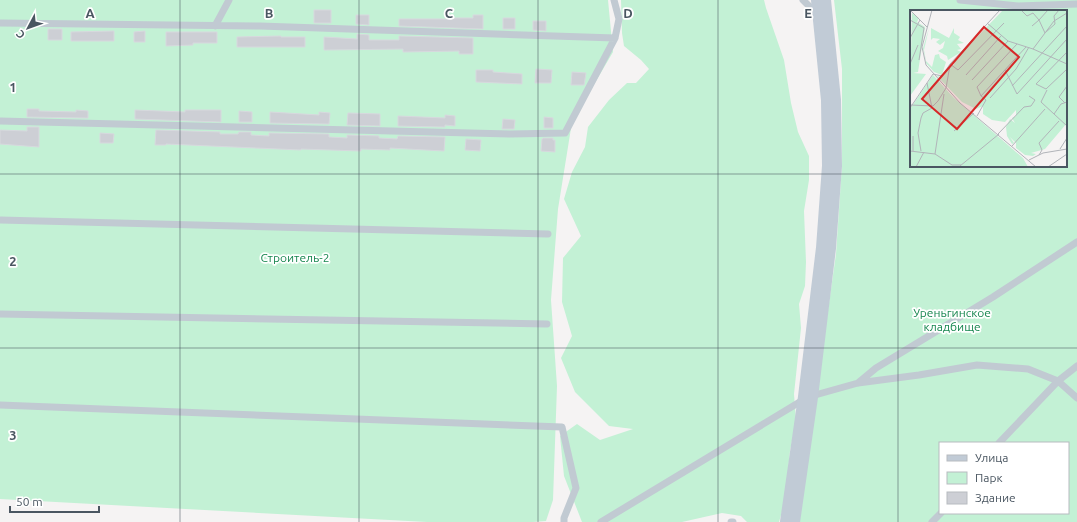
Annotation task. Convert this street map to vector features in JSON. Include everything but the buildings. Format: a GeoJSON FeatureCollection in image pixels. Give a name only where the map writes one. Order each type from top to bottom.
{"type":"FeatureCollection","features":[{"type":"Feature","properties":{"kind":"main road"},"geometry":{"type":"LineString","coordinates":[[790,522],[808,397],[826,248],[832,166],[831,100],[822,10]]}},
{"type":"Feature","properties":{"kind":"lane"},"geometry":{"type":"LineString","coordinates":[[215,26],[229,0]]}},
{"type":"Feature","properties":{"kind":"lane"},"geometry":{"type":"LineString","coordinates":[[0,121],[510,134],[565,134],[615,38],[619,19],[614,0]]}},
{"type":"Feature","properties":{"kind":"lane"},"geometry":{"type":"LineString","coordinates":[[803,0],[822,10]]}},
{"type":"Feature","properties":{"kind":"lane"},"geometry":{"type":"LineString","coordinates":[[960,0],[1018,6],[1077,4]]}},
{"type":"Feature","properties":{"kind":"lane"},"geometry":{"type":"LineString","coordinates":[[0,23],[215,26],[615,38]]}},
{"type":"Feature","properties":{"kind":"lane"},"geometry":{"type":"LineString","coordinates":[[0,220],[548,234]]}},
{"type":"Feature","properties":{"kind":"lane"},"geometry":{"type":"LineString","coordinates":[[858,384],[876,368],[994,297],[1077,242]]}},
{"type":"Feature","properties":{"kind":"lane"},"geometry":{"type":"LineString","coordinates":[[0,314],[547,324]]}},
{"type":"Feature","properties":{"kind":"lane"},"geometry":{"type":"LineString","coordinates":[[601,522],[808,397],[858,384],[977,365],[1028,369],[1058,381],[1077,398]]}},
{"type":"Feature","properties":{"kind":"lane"},"geometry":{"type":"LineString","coordinates":[[1000,442],[1058,381],[1077,366]]}},
{"type":"Feature","properties":{"kind":"lane"},"geometry":{"type":"LineString","coordinates":[[0,405],[562,427],[576,488],[564,518],[564,522]]}},
{"type":"Feature","properties":{"kind":"lane"},"geometry":{"type":"LineString","coordinates":[[932,522],[940,514]]}},
{"type":"Feature","properties":{"kind":"green space","name":"Строитель-2"},"geometry":{"type":"Polygon","coordinates":[[[0,0],[608,0],[613,52],[572,122],[558,209],[551,300],[557,386],[553,500],[546,521],[427,522],[0,499],[0,0]]]}},
{"type":"Feature","properties":{"kind":"green space"},"geometry":{"type":"Polygon","coordinates":[[[621,0],[764,0],[784,60],[791,103],[798,132],[809,156],[809,180],[804,211],[806,262],[805,286],[799,304],[801,328],[794,394],[796,420],[790,451],[785,501],[779,522],[747,522],[741,516],[722,513],[682,522],[582,522],[564,476],[560,436],[577,424],[600,440],[633,429],[609,426],[575,392],[561,358],[572,336],[562,302],[563,258],[581,236],[564,199],[572,172],[585,147],[588,127],[609,100],[627,83],[636,83],[649,69],[641,60],[624,46],[621,0]]]}},
{"type":"Feature","properties":{"kind":"green space","name":"Уреньгинское кладбище"},"geometry":{"type":"Polygon","coordinates":[[[834,0],[1077,0],[1077,522],[798,522],[836,254],[842,165],[842,69],[834,0]]]}}]}
